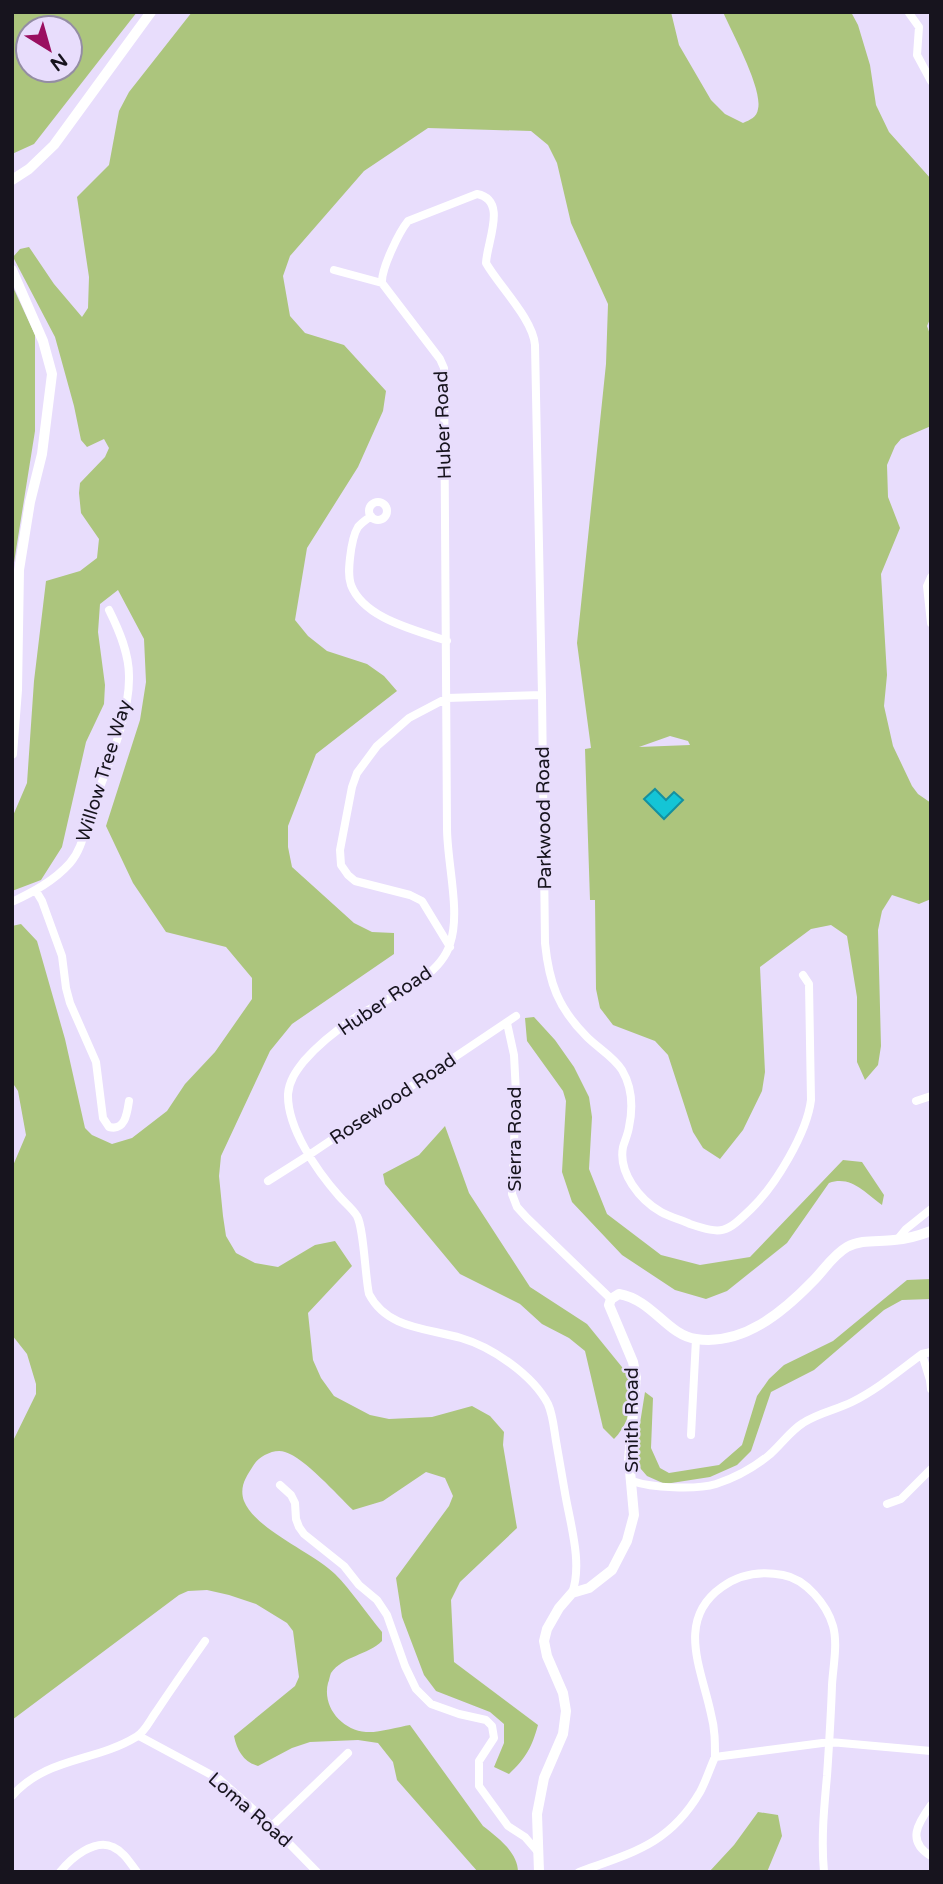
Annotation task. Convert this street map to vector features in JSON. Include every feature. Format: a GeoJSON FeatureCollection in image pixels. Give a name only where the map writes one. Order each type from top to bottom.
{"type":"FeatureCollection","features":[{"type":"Feature","properties":{"kind":"street"},"geometry":{"type":"LineString","coordinates":[[12,180],[29,169],[54,145],[151,12]]}},
{"type":"Feature","properties":{"kind":"street"},"geometry":{"type":"LineString","coordinates":[[909,13],[919,27],[918,55],[931,81]]}},
{"type":"Feature","properties":{"kind":"street","name":"Parkwood Road"},"geometry":{"type":"LineString","coordinates":[[382,283],[383,273],[408,220],[477,194],[490,200],[495,215],[486,262],[534,335],[545,943],[548,971],[555,993],[568,1016],[586,1037],[621,1069],[632,1103],[623,1149],[624,1167],[631,1184],[649,1204],[661,1212],[713,1231],[735,1224],[760,1200],[801,1135],[811,1100],[809,984],[803,975]]}},
{"type":"Feature","properties":{"kind":"street"},"geometry":{"type":"LineString","coordinates":[[12,270],[43,341],[52,374],[42,453],[30,502],[19,570],[17,690],[12,754]]}},
{"type":"Feature","properties":{"kind":"street"},"geometry":{"type":"LineString","coordinates":[[334,270],[382,283]]}},
{"type":"Feature","properties":{"kind":"street","name":"Huber Road"},"geometry":{"type":"LineString","coordinates":[[382,283],[444,368],[447,835],[454,916],[453,936],[450,947],[433,971],[355,1018],[310,1055],[294,1073],[288,1092],[290,1112],[309,1155],[357,1216],[361,1227],[369,1294],[379,1308],[400,1323],[463,1338],[490,1350],[529,1380],[547,1403],[575,1550],[577,1572],[572,1593]]}},
{"type":"Feature","properties":{"kind":"street"},"geometry":{"type":"LineString","coordinates":[[371,516],[358,527],[351,548],[349,573],[352,587],[364,603],[386,619],[447,641]]}},
{"type":"Feature","properties":{"kind":"street"},"geometry":{"type":"LineString","coordinates":[[931,577],[927,586],[931,623]]}},
{"type":"Feature","properties":{"kind":"street","name":"Willow Tree Way"},"geometry":{"type":"LineString","coordinates":[[12,902],[36,891],[69,864],[82,844],[116,742],[128,696],[129,676],[128,661],[119,629],[109,610]]}},
{"type":"Feature","properties":{"kind":"street"},"geometry":{"type":"LineString","coordinates":[[450,947],[422,901],[410,895],[355,881],[341,865],[340,850],[352,786],[357,773],[377,746],[410,718],[447,698],[542,695]]}},
{"type":"Feature","properties":{"kind":"street"},"geometry":{"type":"LineString","coordinates":[[36,891],[62,956],[70,1003],[96,1062],[103,1118],[109,1127],[115,1129],[121,1125],[127,1116],[130,1101]]}},
{"type":"Feature","properties":{"kind":"street","name":"Rosewood Road"},"geometry":{"type":"LineString","coordinates":[[268,1181],[516,1016]]}},
{"type":"Feature","properties":{"kind":"street","name":"Sierra Road"},"geometry":{"type":"LineString","coordinates":[[507,1023],[514,1055],[516,1093],[512,1195],[517,1207],[527,1218],[611,1299]]}},
{"type":"Feature","properties":{"kind":"street"},"geometry":{"type":"LineString","coordinates":[[916,1101],[931,1096]]}},
{"type":"Feature","properties":{"kind":"street"},"geometry":{"type":"LineString","coordinates":[[897,1240],[931,1209]]}},
{"type":"Feature","properties":{"kind":"street"},"geometry":{"type":"LineString","coordinates":[[611,1299],[619,1294],[631,1296],[643,1302],[681,1334],[696,1339],[719,1339],[763,1324],[784,1309],[848,1246],[861,1242],[912,1238],[931,1231]]}},
{"type":"Feature","properties":{"kind":"street","name":"Smith Road"},"geometry":{"type":"LineString","coordinates":[[539,1872],[537,1814],[544,1778],[563,1734],[566,1711],[563,1692],[547,1656],[544,1641],[547,1629],[552,1618],[572,1593],[589,1588],[612,1570],[627,1541],[634,1515],[629,1460],[636,1377],[633,1362],[609,1305],[611,1299]]}},
{"type":"Feature","properties":{"kind":"street"},"geometry":{"type":"LineString","coordinates":[[691,1435],[696,1339]]}},
{"type":"Feature","properties":{"kind":"street"},"geometry":{"type":"LineString","coordinates":[[632,1481],[652,1487],[715,1485],[749,1470],[769,1455],[799,1425],[875,1390],[926,1353],[931,1387]]}},
{"type":"Feature","properties":{"kind":"street"},"geometry":{"type":"LineString","coordinates":[[887,1504],[901,1499],[931,1469]]}},
{"type":"Feature","properties":{"kind":"street"},"geometry":{"type":"LineString","coordinates":[[280,1485],[295,1503],[296,1519],[304,1534],[344,1566],[359,1585],[377,1600],[387,1615],[416,1689],[431,1704],[486,1720],[492,1726],[494,1738],[479,1761],[479,1786],[508,1826],[525,1837],[538,1852]]}},
{"type":"Feature","properties":{"kind":"street"},"geometry":{"type":"LineString","coordinates":[[579,1872],[643,1848],[667,1832],[700,1792],[715,1757],[716,1739],[695,1653],[695,1631],[704,1606],[719,1589],[736,1579],[759,1573],[793,1577],[815,1595],[834,1628],[830,1742],[823,1826],[824,1872]]}},
{"type":"Feature","properties":{"kind":"street"},"geometry":{"type":"LineString","coordinates":[[12,1796],[34,1776],[107,1751],[139,1736],[205,1641]]}},
{"type":"Feature","properties":{"kind":"street","name":"Loma Road"},"geometry":{"type":"LineString","coordinates":[[139,1736],[219,1779],[272,1826],[317,1872]]}},
{"type":"Feature","properties":{"kind":"street"},"geometry":{"type":"LineString","coordinates":[[715,1757],[830,1742],[931,1751]]}},
{"type":"Feature","properties":{"kind":"street"},"geometry":{"type":"LineString","coordinates":[[272,1826],[348,1754]]}},
{"type":"Feature","properties":{"kind":"street"},"geometry":{"type":"LineString","coordinates":[[931,1805],[918,1823],[916,1838],[921,1850],[931,1856]]}},
{"type":"Feature","properties":{"kind":"street"},"geometry":{"type":"LineString","coordinates":[[60,1872],[67,1863],[83,1852],[103,1844],[121,1852],[137,1872]]}},
{"type":"Feature","properties":{"kind":"green space"},"geometry":{"type":"Polygon","coordinates":[[[12,12],[137,12],[84,80],[84,14],[14,14],[14,84],[81,84],[34,144],[12,154],[12,12]]]}},
{"type":"Feature","properties":{"kind":"green space"},"geometry":{"type":"Polygon","coordinates":[[[192,12],[671,12],[679,45],[711,100],[725,114],[743,123],[751,119],[758,109],[756,88],[723,12],[851,12],[858,25],[870,65],[876,105],[889,132],[931,179],[931,317],[927,326],[931,337],[931,426],[901,439],[887,465],[888,497],[900,528],[881,574],[887,675],[884,706],[893,746],[912,786],[931,803],[931,899],[919,904],[892,895],[882,911],[878,930],[881,1046],[878,1065],[865,1080],[857,1062],[857,997],[847,936],[831,925],[811,929],[760,967],[765,1072],[762,1091],[743,1130],[720,1159],[703,1148],[693,1132],[668,1055],[655,1041],[613,1025],[600,1008],[596,989],[595,900],[590,900],[585,749],[591,748],[577,643],[606,364],[608,304],[571,223],[557,163],[548,145],[531,131],[428,128],[364,171],[290,256],[283,276],[290,316],[305,333],[344,345],[386,391],[383,411],[358,467],[307,548],[295,620],[308,636],[327,651],[367,664],[384,676],[397,691],[316,754],[288,826],[288,847],[292,867],[354,923],[372,932],[394,933],[394,954],[292,1024],[270,1051],[221,1156],[219,1176],[226,1236],[236,1253],[255,1263],[278,1267],[315,1245],[335,1241],[352,1266],[308,1313],[313,1360],[321,1378],[334,1396],[370,1415],[389,1419],[432,1417],[472,1406],[490,1416],[504,1432],[503,1445],[517,1528],[460,1582],[451,1600],[454,1662],[538,1725],[528,1752],[509,1774],[494,1767],[504,1743],[504,1724],[490,1712],[436,1691],[424,1675],[402,1617],[396,1578],[449,1506],[453,1496],[445,1478],[426,1472],[383,1501],[353,1510],[302,1461],[285,1452],[276,1451],[255,1463],[242,1491],[250,1511],[272,1531],[335,1574],[382,1632],[382,1641],[376,1646],[342,1663],[331,1673],[327,1692],[331,1709],[336,1716],[349,1727],[366,1732],[410,1725],[483,1826],[511,1852],[518,1872],[478,1872],[397,1780],[393,1762],[378,1743],[358,1740],[310,1742],[258,1766],[245,1759],[234,1736],[295,1686],[299,1677],[293,1631],[287,1623],[256,1604],[229,1595],[207,1590],[188,1591],[179,1595],[12,1720],[12,1443],[36,1394],[36,1384],[27,1354],[12,1335],[12,1168],[26,1135],[18,1091],[12,1082],[12,926],[21,924],[37,941],[65,1039],[85,1128],[92,1135],[112,1144],[132,1138],[167,1111],[185,1084],[215,1052],[252,999],[252,978],[226,947],[166,932],[133,883],[106,826],[140,720],[146,682],[144,639],[118,590],[100,604],[98,632],[105,685],[104,704],[86,742],[62,847],[41,880],[12,891],[12,818],[27,783],[34,681],[46,581],[80,571],[97,558],[99,539],[81,513],[80,483],[105,457],[109,448],[104,439],[87,447],[81,440],[55,337],[13,257],[20,249],[29,247],[54,284],[82,317],[88,308],[89,277],[77,197],[109,165],[119,111],[129,92],[192,12]],[[670,736],[639,747],[690,745],[688,741],[670,736]]]}},
{"type":"Feature","properties":{"kind":"green space"},"geometry":{"type":"Polygon","coordinates":[[[12,285],[35,335],[35,431],[12,575],[12,285]]]}},
{"type":"Feature","properties":{"kind":"green space"},"geometry":{"type":"Polygon","coordinates":[[[534,1017],[574,1067],[589,1097],[592,1117],[589,1169],[607,1214],[661,1255],[700,1265],[750,1257],[843,1160],[862,1162],[884,1195],[882,1205],[851,1183],[829,1183],[787,1243],[727,1291],[706,1299],[675,1290],[622,1255],[572,1202],[562,1172],[566,1101],[563,1091],[527,1041],[525,1018],[534,1017]]]}},
{"type":"Feature","properties":{"kind":"green space"},"geometry":{"type":"Polygon","coordinates":[[[445,1126],[469,1193],[530,1287],[587,1324],[626,1372],[631,1389],[630,1407],[620,1432],[614,1439],[603,1428],[585,1351],[569,1338],[542,1324],[520,1304],[460,1274],[385,1184],[383,1174],[419,1155],[445,1126]]]}},
{"type":"Feature","properties":{"kind":"green space"},"geometry":{"type":"Polygon","coordinates":[[[931,1279],[931,1299],[902,1300],[884,1310],[814,1370],[771,1392],[751,1451],[737,1465],[710,1477],[665,1484],[647,1476],[634,1461],[645,1392],[653,1398],[651,1448],[660,1468],[669,1473],[719,1465],[742,1445],[757,1396],[769,1379],[784,1365],[833,1341],[907,1280],[931,1279]]]}},
{"type":"Feature","properties":{"kind":"green space"},"geometry":{"type":"Polygon","coordinates":[[[758,1812],[778,1815],[782,1836],[767,1872],[709,1872],[734,1845],[758,1812]]]}},
{"type":"Feature","properties":{"kind":"water"},"geometry":{"type":"Polygon","coordinates":[[[655,789],[666,800],[674,792],[683,800],[664,819],[644,799],[655,789]]]}}]}
